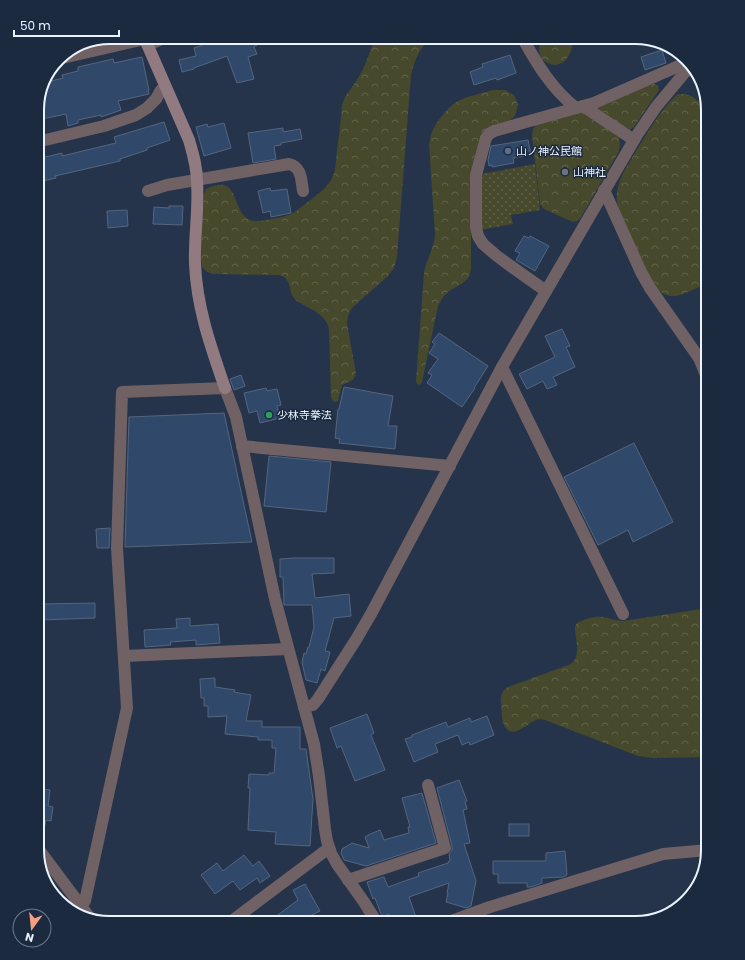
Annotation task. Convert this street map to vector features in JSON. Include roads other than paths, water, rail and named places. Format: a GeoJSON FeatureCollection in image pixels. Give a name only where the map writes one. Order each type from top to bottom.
{"type":"FeatureCollection","features":[{"type":"Feature","properties":{"kind":"street"},"geometry":{"type":"LineString","coordinates":[[72,56],[127,44]]}},
{"type":"Feature","properties":{"kind":"street"},"geometry":{"type":"LineString","coordinates":[[148,44],[189,140],[193,154],[197,179],[195,264],[200,305],[210,344],[236,417],[275,599],[314,744],[325,829],[329,848],[337,864],[372,916]]}},
{"type":"Feature","properties":{"kind":"street"},"geometry":{"type":"LineString","coordinates":[[526,44],[541,71],[562,96],[634,140]]}},
{"type":"Feature","properties":{"kind":"street"},"geometry":{"type":"LineString","coordinates":[[546,291],[497,256],[483,244],[478,236],[476,226],[476,175],[486,138],[494,131],[594,103],[681,65],[684,65]]}},
{"type":"Feature","properties":{"kind":"street"},"geometry":{"type":"LineString","coordinates":[[304,707],[313,705],[318,699],[357,638],[502,367],[604,190],[656,107],[687,69]]}},
{"type":"Feature","properties":{"kind":"street"},"geometry":{"type":"LineString","coordinates":[[44,140],[104,126],[136,115],[147,108],[156,99],[161,90],[166,88]]}},
{"type":"Feature","properties":{"kind":"street"},"geometry":{"type":"LineString","coordinates":[[148,192],[167,185],[197,179],[289,164],[298,168],[303,191]]}},
{"type":"Feature","properties":{"kind":"street"},"geometry":{"type":"LineString","coordinates":[[604,190],[641,272],[650,288],[701,352]]}},
{"type":"Feature","properties":{"kind":"street"},"geometry":{"type":"LineString","coordinates":[[502,367],[623,614]]}},
{"type":"Feature","properties":{"kind":"street"},"geometry":{"type":"LineString","coordinates":[[80,905],[85,901],[127,708],[117,548],[122,392],[226,388]]}},
{"type":"Feature","properties":{"kind":"street"},"geometry":{"type":"LineString","coordinates":[[242,446],[450,466]]}},
{"type":"Feature","properties":{"kind":"street"},"geometry":{"type":"LineString","coordinates":[[124,656],[288,649]]}},
{"type":"Feature","properties":{"kind":"street"},"geometry":{"type":"LineString","coordinates":[[348,880],[445,848],[428,786]]}},
{"type":"Feature","properties":{"kind":"street"},"geometry":{"type":"LineString","coordinates":[[238,916],[329,848]]}},
{"type":"Feature","properties":{"kind":"street"},"geometry":{"type":"LineString","coordinates":[[465,916],[663,854],[701,851]]}},
{"type":"Feature","properties":{"kind":"street"},"geometry":{"type":"LineString","coordinates":[[45,857],[84,911]]}},
{"type":"Feature","properties":{"kind":"place","name":"山ノ神公民館"},"geometry":{"type":"Point","coordinates":[508,151]}},
{"type":"Feature","properties":{"kind":"place","name":"山神社"},"geometry":{"type":"Point","coordinates":[565,172]}},
{"type":"Feature","properties":{"kind":"place","name":"少林寺拳法"},"geometry":{"type":"Point","coordinates":[269,415]}}]}
